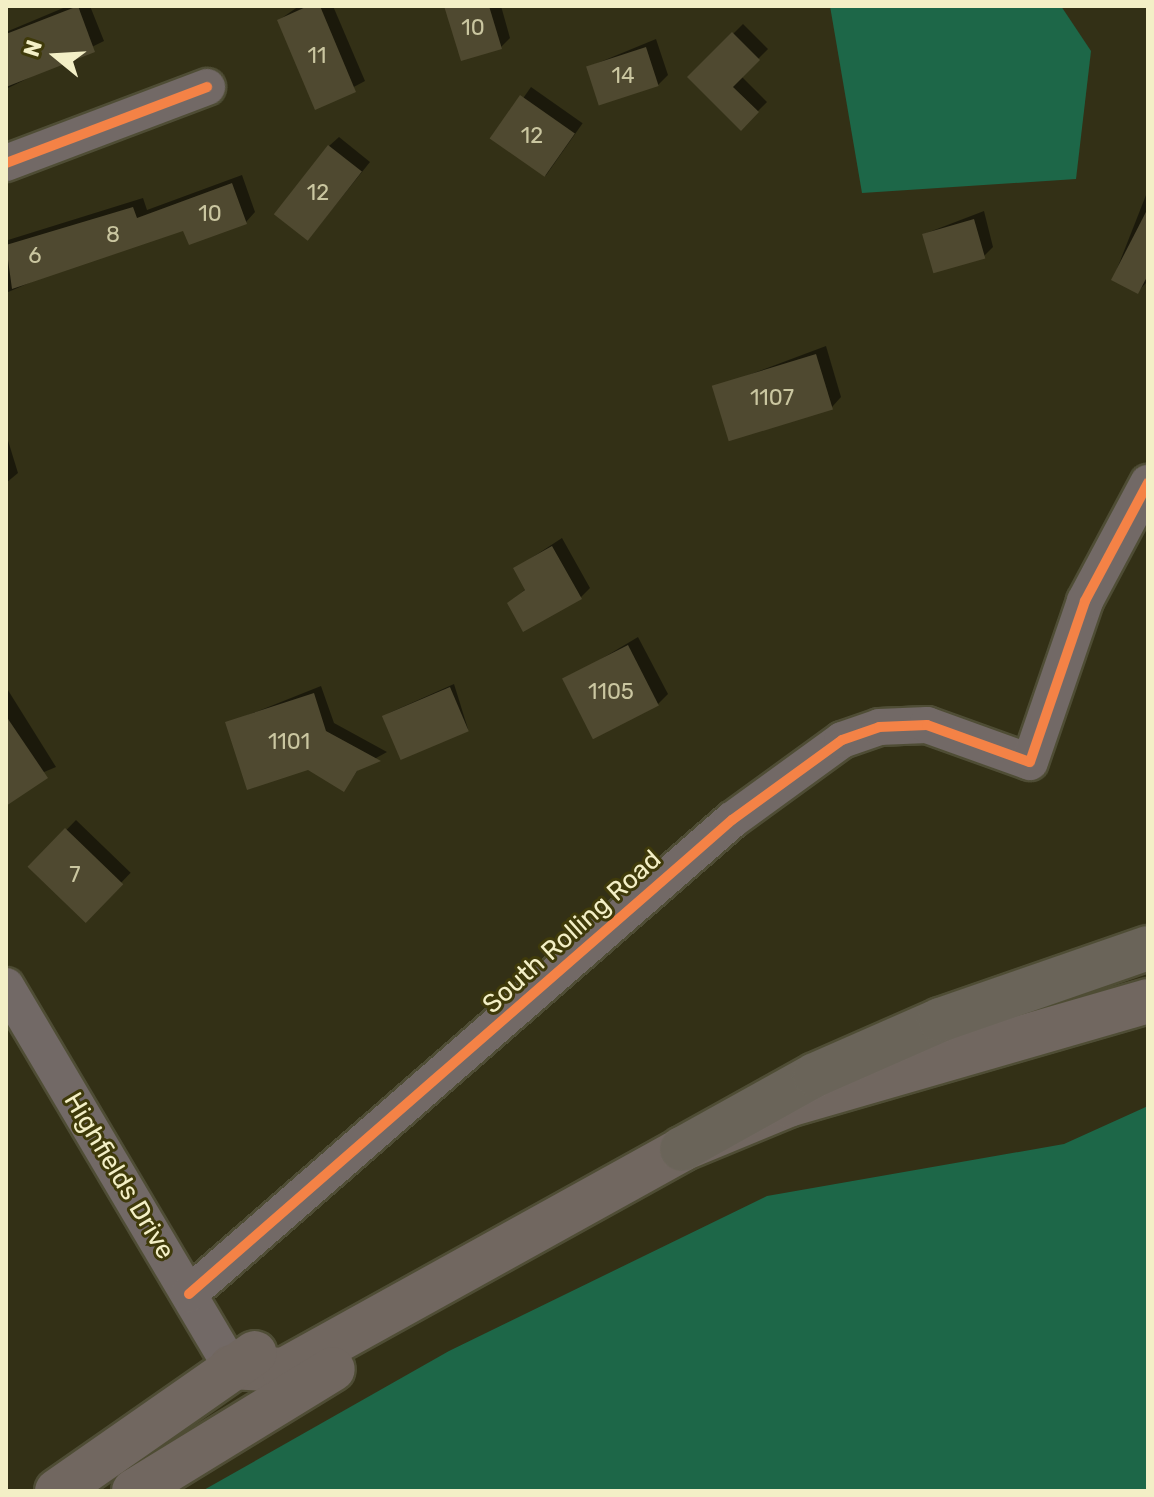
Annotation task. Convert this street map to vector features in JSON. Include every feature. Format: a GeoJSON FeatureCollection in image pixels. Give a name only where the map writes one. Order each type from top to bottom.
{"type":"FeatureCollection","features":[{"type":"Feature","properties":{"kind":"highway"},"geometry":{"type":"LineString","coordinates":[[682,1149],[815,1075],[940,1020],[1148,948]]}},
{"type":"Feature","properties":{"kind":"main road"},"geometry":{"type":"LineString","coordinates":[[57,1491],[231,1367],[610,1157],[682,1149],[891,1073],[1148,1001]]}},
{"type":"Feature","properties":{"kind":"main road"},"geometry":{"type":"LineString","coordinates":[[134,1491],[464,1285],[650,1182],[682,1149]]}},
{"type":"Feature","properties":{"kind":"main road"},"geometry":{"type":"LineString","coordinates":[[96,1491],[210,1414],[231,1367]]}},
{"type":"Feature","properties":{"kind":"street"},"geometry":{"type":"LineString","coordinates":[[6,163],[207,87]]}},
{"type":"Feature","properties":{"kind":"street","name":"South Rolling Road"},"geometry":{"type":"LineString","coordinates":[[189,1294],[732,820],[842,740],[879,727],[927,725],[1030,762],[1085,601],[1148,483]]}},
{"type":"Feature","properties":{"kind":"street","name":"Highfields Drive"},"geometry":{"type":"LineString","coordinates":[[6,986],[231,1367]]}},
{"type":"Feature","properties":{"kind":"green space"},"geometry":{"type":"Polygon","coordinates":[[[830,6],[1061,6],[1091,51],[1076,179],[862,193],[830,6]]]}},
{"type":"Feature","properties":{"kind":"green space"},"geometry":{"type":"Polygon","coordinates":[[[1148,1106],[1148,1491],[202,1491],[449,1351],[767,1196],[1064,1144],[1148,1106]]]}},
{"type":"Feature","properties":{"kind":"building"},"geometry":{"type":"Polygon","coordinates":[[[78,6],[95,52],[6,87],[6,34],[78,6]]]}},
{"type":"Feature","properties":{"kind":"building"},"geometry":{"type":"Polygon","coordinates":[[[308,6],[320,6],[356,92],[315,110],[277,20],[308,6]]]}},
{"type":"Feature","properties":{"kind":"building"},"geometry":{"type":"Polygon","coordinates":[[[444,6],[489,6],[502,49],[461,61],[444,6]]]}},
{"type":"Feature","properties":{"kind":"building"},"geometry":{"type":"Polygon","coordinates":[[[732,32],[760,60],[733,87],[759,112],[741,131],[687,77],[732,32]]]}},
{"type":"Feature","properties":{"kind":"building"},"geometry":{"type":"Polygon","coordinates":[[[646,47],[659,86],[599,105],[586,66],[646,47]]]}},
{"type":"Feature","properties":{"kind":"building"},"geometry":{"type":"Polygon","coordinates":[[[520,95],[575,133],[544,177],[490,138],[520,95]]]}},
{"type":"Feature","properties":{"kind":"building"},"geometry":{"type":"Polygon","coordinates":[[[328,145],[362,171],[308,241],[274,214],[328,145]]]}},
{"type":"Feature","properties":{"kind":"building"},"geometry":{"type":"Polygon","coordinates":[[[232,183],[247,224],[189,245],[183,231],[12,289],[6,245],[133,207],[137,218],[232,183]]]}},
{"type":"Feature","properties":{"kind":"building"},"geometry":{"type":"Polygon","coordinates":[[[1148,208],[1148,275],[1138,294],[1111,280],[1148,208]]]}},
{"type":"Feature","properties":{"kind":"building"},"geometry":{"type":"Polygon","coordinates":[[[974,219],[985,258],[933,273],[922,234],[974,219]]]}},
{"type":"Feature","properties":{"kind":"building"},"geometry":{"type":"Polygon","coordinates":[[[816,354],[833,409],[729,441],[712,386],[816,354]]]}},
{"type":"Feature","properties":{"kind":"building"},"geometry":{"type":"Polygon","coordinates":[[[552,546],[582,599],[523,632],[507,603],[525,590],[513,568],[552,546]]]}},
{"type":"Feature","properties":{"kind":"building"},"geometry":{"type":"Polygon","coordinates":[[[628,645],[659,706],[593,739],[562,679],[628,645]]]}},
{"type":"Feature","properties":{"kind":"building"},"geometry":{"type":"Polygon","coordinates":[[[450,687],[469,731],[401,760],[382,716],[450,687]]]}},
{"type":"Feature","properties":{"kind":"building"},"geometry":{"type":"Polygon","coordinates":[[[314,693],[326,731],[381,761],[357,771],[344,792],[308,770],[247,790],[225,722],[314,693]]]}},
{"type":"Feature","properties":{"kind":"building"},"geometry":{"type":"Polygon","coordinates":[[[6,716],[48,778],[6,806],[6,716]]]}},
{"type":"Feature","properties":{"kind":"building"},"geometry":{"type":"Polygon","coordinates":[[[65,828],[123,884],[86,923],[27,867],[65,828]]]}},
{"type":"Feature","properties":{"kind":"cycle path"},"geometry":{"type":"LineString","coordinates":[[6,163],[207,87]]}},
{"type":"Feature","properties":{"kind":"cycle path"},"geometry":{"type":"LineString","coordinates":[[189,1294],[732,820],[842,740],[879,727],[927,725],[1030,762],[1085,601],[1148,483]]}}]}
